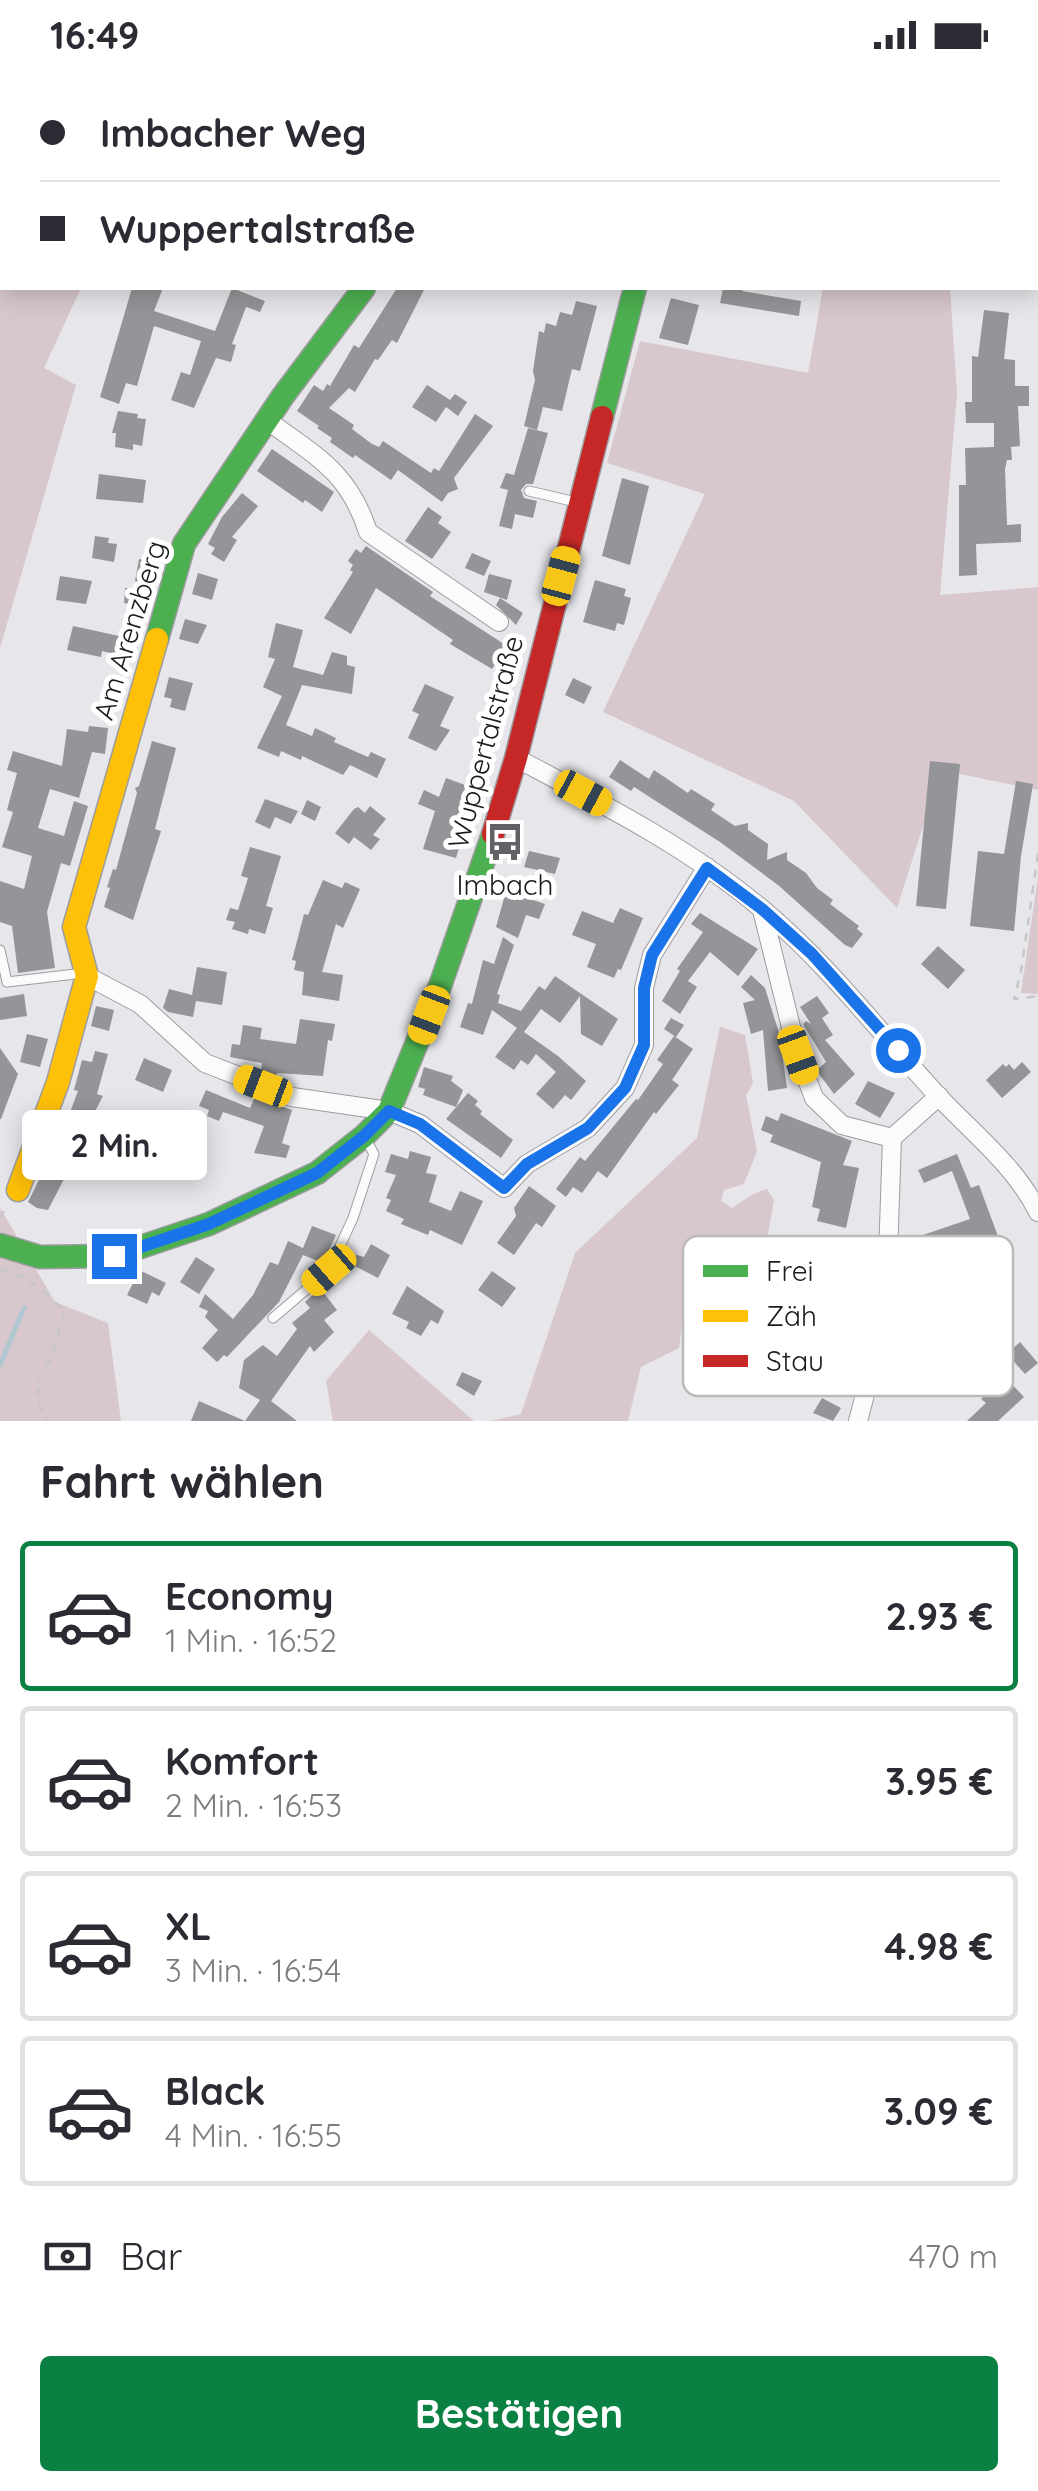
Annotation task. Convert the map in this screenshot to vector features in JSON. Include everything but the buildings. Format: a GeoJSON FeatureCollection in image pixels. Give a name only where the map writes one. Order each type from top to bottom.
{"type":"FeatureCollection","features":[{"type":"Feature","properties":{"kind":"main road","name":"Am Arenzberg"},"geometry":{"type":"LineString","coordinates":[[18,1190],[58,1082],[87,974],[74,927],[184,544],[363,290]]}},
{"type":"Feature","properties":{"kind":"main road","name":"Wuppertalstraße"},"geometry":{"type":"LineString","coordinates":[[0,1245],[40,1257],[114,1256],[209,1224],[317,1173],[389,1111],[472,896],[516,758],[634,290]]}},
{"type":"Feature","properties":{"kind":"street"},"geometry":{"type":"LineString","coordinates":[[268,422],[338,473],[361,508],[368,532],[499,622]]}},
{"type":"Feature","properties":{"kind":"street"},"geometry":{"type":"LineString","coordinates":[[516,758],[616,811],[707,868],[762,909],[812,954],[1007,1168],[1029,1193],[1038,1212]]}},
{"type":"Feature","properties":{"kind":"street"},"geometry":{"type":"LineString","coordinates":[[87,974],[140,1004],[205,1063],[292,1097],[389,1111],[420,1124],[504,1188],[527,1164],[588,1128],[625,1088],[644,1045],[644,988],[652,955],[707,868]]}},
{"type":"Feature","properties":{"kind":"street"},"geometry":{"type":"LineString","coordinates":[[762,909],[798,1055],[814,1098],[842,1125],[892,1138]]}},
{"type":"Feature","properties":{"kind":"street"},"geometry":{"type":"LineString","coordinates":[[889,1236],[892,1138],[938,1096]]}},
{"type":"Feature","properties":{"kind":"street"},"geometry":{"type":"LineString","coordinates":[[858,1421],[865,1396]]}},
{"type":"Feature","properties":{"kind":"lane"},"geometry":{"type":"LineString","coordinates":[[529,491],[580,503]]}},
{"type":"Feature","properties":{"kind":"lane"},"geometry":{"type":"LineString","coordinates":[[0,950],[6,982],[87,974]]}},
{"type":"Feature","properties":{"kind":"lane"},"geometry":{"type":"LineString","coordinates":[[273,1318],[329,1270],[353,1218],[374,1154],[364,1136]]}},
{"type":"Feature","properties":{"kind":"path"},"geometry":{"type":"LineString","coordinates":[[1038,854],[1014,998],[1038,996]]}},
{"type":"Feature","properties":{"kind":"path"},"geometry":{"type":"LineString","coordinates":[[0,1270],[26,1280],[64,1312],[52,1358],[40,1374],[37,1401],[48,1421]]}},
{"type":"Feature","properties":{"kind":"shaded area"},"geometry":{"type":"Polygon","coordinates":[[[0,290],[80,290],[44,368],[76,385],[0,648],[0,290]]]}},
{"type":"Feature","properties":{"kind":"shaded area"},"geometry":{"type":"Polygon","coordinates":[[[823,290],[950,290],[957,394],[940,595],[1038,587],[1038,790],[941,770],[897,908],[794,801],[603,712],[705,494],[607,463],[640,341],[808,373],[823,290]]]}},
{"type":"Feature","properties":{"kind":"shaded area"},"geometry":{"type":"Polygon","coordinates":[[[1038,877],[1038,994],[1021,993],[1038,877]]]}},
{"type":"Feature","properties":{"kind":"shaded area"},"geometry":{"type":"Polygon","coordinates":[[[720,1027],[745,1035],[753,1083],[746,1095],[757,1151],[744,1184],[724,1190],[721,1201],[732,1208],[767,1189],[774,1200],[768,1236],[683,1236],[679,1348],[641,1367],[628,1421],[491,1421],[521,1414],[575,1253],[697,1138],[720,1027]]]}},
{"type":"Feature","properties":{"kind":"shaded area"},"geometry":{"type":"Polygon","coordinates":[[[0,1208],[55,1302],[108,1323],[121,1421],[0,1421],[0,1208]]]}},
{"type":"Feature","properties":{"kind":"shaded area"},"geometry":{"type":"Polygon","coordinates":[[[369,1330],[474,1421],[333,1421],[326,1381],[369,1330]]]}},
{"type":"Feature","properties":{"kind":"waterway"},"geometry":{"type":"LineString","coordinates":[[0,1365],[24,1308]]}},
{"type":"Feature","properties":{"kind":"traffic: fast"},"geometry":{"type":"LineString","coordinates":[[157,639],[184,544],[283,396],[362,290]]}},
{"type":"Feature","properties":{"kind":"traffic: fast"},"geometry":{"type":"LineString","coordinates":[[602,417],[634,290]]}},
{"type":"Feature","properties":{"kind":"traffic: fast"},"geometry":{"type":"LineString","coordinates":[[0,1245],[40,1257],[114,1256],[209,1224],[317,1173],[364,1136],[389,1111],[440,986],[493,834]]}},
{"type":"Feature","properties":{"kind":"traffic: slow"},"geometry":{"type":"LineString","coordinates":[[18,1190],[58,1082],[87,976],[74,927],[157,639]]}},
{"type":"Feature","properties":{"kind":"traffic: jam"},"geometry":{"type":"LineString","coordinates":[[493,834],[516,758],[602,417]]}},
{"type":"Feature","properties":{"kind":"place","name":"Imbach"},"geometry":{"type":"Point","coordinates":[505,842]}},
{"type":"Feature","properties":{"kind":"route"},"geometry":{"type":"LineString","coordinates":[[114,1256],[209,1224],[317,1173],[389,1111],[420,1124],[504,1188],[527,1164],[588,1128],[625,1088],[644,1045],[644,988],[652,955],[707,868],[762,909],[812,954],[898,1050]]}}]}
